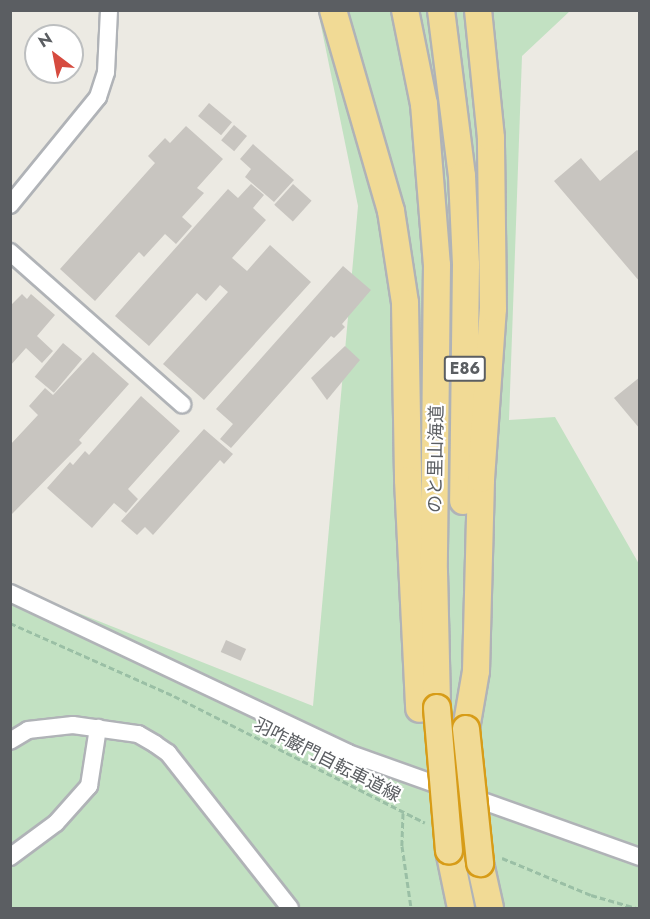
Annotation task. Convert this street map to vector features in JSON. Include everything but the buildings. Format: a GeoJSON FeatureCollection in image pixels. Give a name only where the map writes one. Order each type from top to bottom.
{"type":"FeatureCollection","features":[{"type":"Feature","properties":{"kind":"highway"},"geometry":{"type":"LineString","coordinates":[[333,10],[392,211],[405,303],[408,480],[428,709]]}},
{"type":"Feature","properties":{"kind":"highway","name":"のと里山海道"},"geometry":{"type":"LineString","coordinates":[[405,10],[424,104],[438,265],[434,572],[428,709],[440,822],[449,850],[461,909]]}},
{"type":"Feature","properties":{"kind":"highway","name":"のと里山海道"},"geometry":{"type":"LineString","coordinates":[[441,10],[462,176],[466,265],[463,563],[466,729],[490,860],[490,909]]}},
{"type":"Feature","properties":{"kind":"highway"},"geometry":{"type":"LineString","coordinates":[[466,729],[476,671],[481,478],[493,309],[491,138],[480,17]]}},
{"type":"Feature","properties":{"kind":"street"},"geometry":{"type":"LineString","coordinates":[[10,205],[98,97],[106,72],[110,10]]}},
{"type":"Feature","properties":{"kind":"street"},"geometry":{"type":"LineString","coordinates":[[10,252],[182,404]]}},
{"type":"Feature","properties":{"kind":"street"},"geometry":{"type":"LineString","coordinates":[[10,593],[348,753],[639,857]]}},
{"type":"Feature","properties":{"kind":"street"},"geometry":{"type":"LineString","coordinates":[[10,741],[28,730],[73,725],[138,734],[168,753],[290,909]]}},
{"type":"Feature","properties":{"kind":"street"},"geometry":{"type":"LineString","coordinates":[[10,857],[56,823],[89,786],[98,728]]}},
{"type":"Feature","properties":{"kind":"path","name":"羽咋巌門自転車道線"},"geometry":{"type":"LineString","coordinates":[[10,623],[174,696],[403,813],[440,822]]}},
{"type":"Feature","properties":{"kind":"path"},"geometry":{"type":"LineString","coordinates":[[403,813],[402,846],[411,909]]}},
{"type":"Feature","properties":{"kind":"path"},"geometry":{"type":"LineString","coordinates":[[490,860],[636,909]]}},
{"type":"Feature","properties":{"kind":"green space"},"geometry":{"type":"Polygon","coordinates":[[[318,11],[570,11],[522,56],[509,420],[555,417],[639,564],[639,908],[11,908],[10,586],[313,706],[358,206],[318,11]]]}}]}
